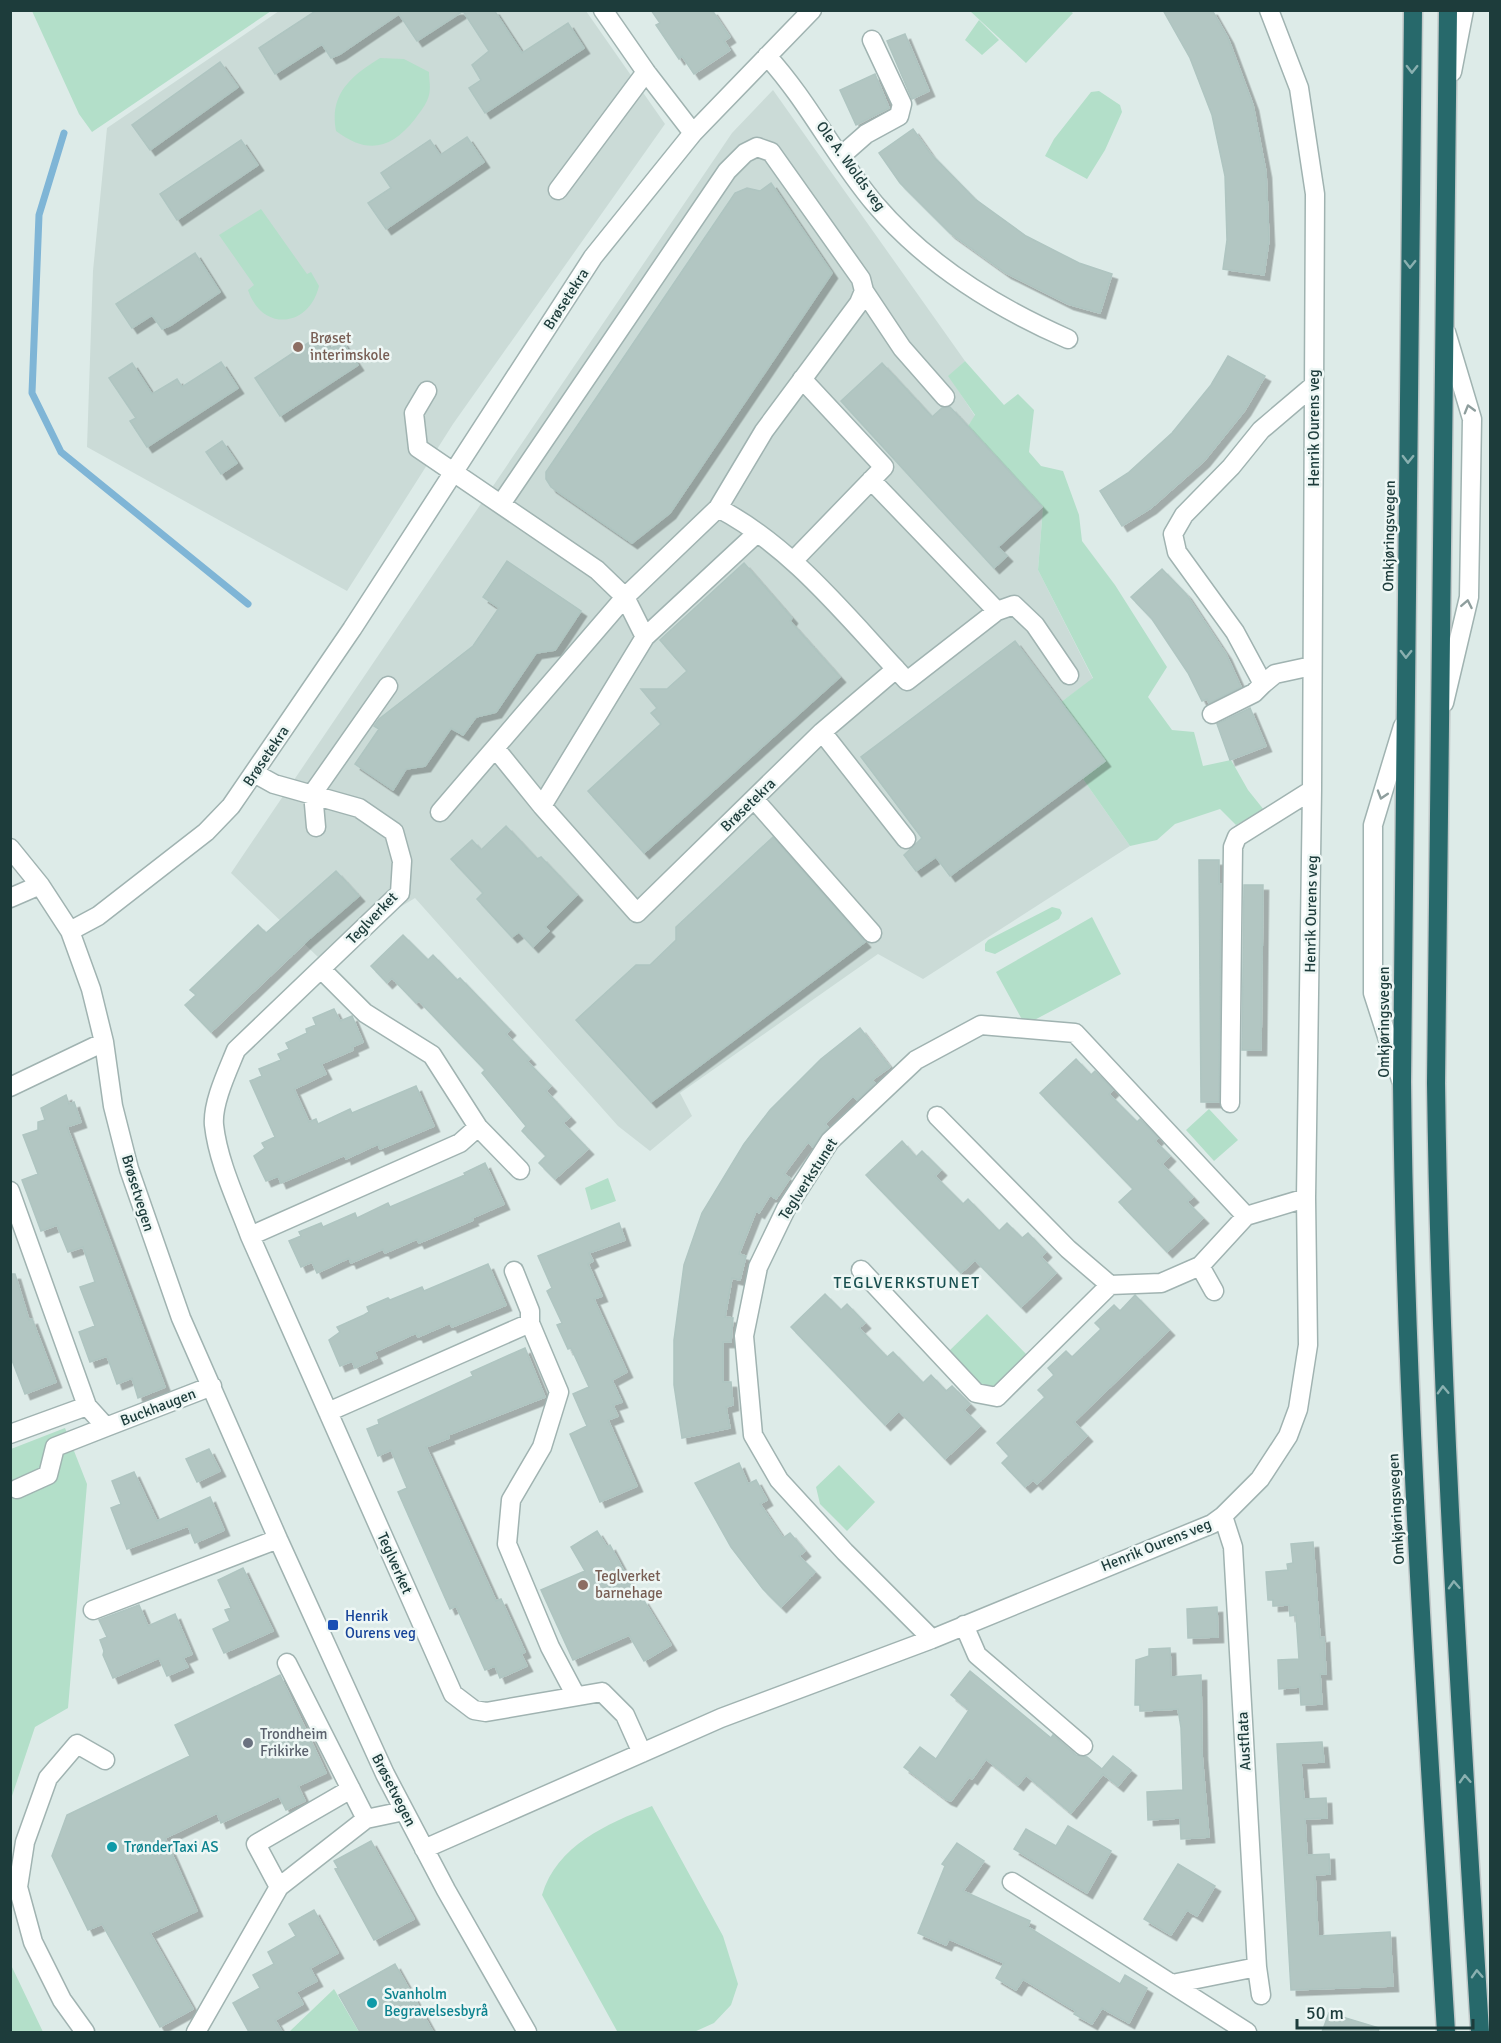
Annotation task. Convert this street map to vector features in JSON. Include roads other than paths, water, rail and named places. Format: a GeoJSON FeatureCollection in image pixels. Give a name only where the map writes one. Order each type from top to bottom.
{"type":"FeatureCollection","features":[{"type":"Feature","properties":{"kind":"highway","name":"Omkjøringsvegen"},"geometry":{"type":"LineString","coordinates":[[1413,10],[1402,1082],[1404,1251],[1411,1446],[1446,2032]]}},
{"type":"Feature","properties":{"kind":"highway"},"geometry":{"type":"LineString","coordinates":[[1448,10],[1436,1083],[1438,1252],[1446,1457],[1480,2032]]}},
{"type":"Feature","properties":{"kind":"street"},"geometry":{"type":"LineString","coordinates":[[603,10],[646,72],[693,133]]}},
{"type":"Feature","properties":{"kind":"street","name":"Brøsetekra"},"geometry":{"type":"LineString","coordinates":[[70,931],[98,916],[206,832],[231,806],[453,474],[593,257],[693,133],[812,10]]}},
{"type":"Feature","properties":{"kind":"street","name":"Henrik Ourens veg"},"geometry":{"type":"LineString","coordinates":[[424,1849],[721,1718],[932,1639],[1189,1533],[1223,1516],[1260,1479],[1276,1456],[1298,1409],[1308,1345],[1306,1198],[1312,790],[1315,194],[1299,88],[1269,10]]}},
{"type":"Feature","properties":{"kind":"street"},"geometry":{"type":"LineString","coordinates":[[1447,98],[1464,10]]}},
{"type":"Feature","properties":{"kind":"street"},"geometry":{"type":"LineString","coordinates":[[841,156],[866,134],[900,116],[902,104],[872,40]]}},
{"type":"Feature","properties":{"kind":"street","name":"Ole A. Wolds veg"},"geometry":{"type":"LineString","coordinates":[[767,56],[803,98],[875,203],[930,259],[997,305],[1068,339]]}},
{"type":"Feature","properties":{"kind":"street"},"geometry":{"type":"LineString","coordinates":[[558,190],[646,72]]}},
{"type":"Feature","properties":{"kind":"street"},"geometry":{"type":"LineString","coordinates":[[501,504],[727,171],[745,153],[757,147],[771,152],[861,279],[864,291],[902,348],[945,397]]}},
{"type":"Feature","properties":{"kind":"street"},"geometry":{"type":"LineString","coordinates":[[440,812],[625,597],[718,508],[764,431],[859,303],[864,291]]}},
{"type":"Feature","properties":{"kind":"street"},"geometry":{"type":"LineString","coordinates":[[1440,722],[1469,597],[1472,419],[1444,325]]}},
{"type":"Feature","properties":{"kind":"street"},"geometry":{"type":"LineString","coordinates":[[793,561],[884,467],[802,378]]}},
{"type":"Feature","properties":{"kind":"street"},"geometry":{"type":"LineString","coordinates":[[1263,684],[1235,632],[1177,552],[1173,534],[1184,515],[1231,467],[1261,430],[1314,385]]}},
{"type":"Feature","properties":{"kind":"street"},"geometry":{"type":"LineString","coordinates":[[427,391],[414,413],[417,448],[453,474],[474,484],[597,570],[625,597],[645,637]]}},
{"type":"Feature","properties":{"kind":"street"},"geometry":{"type":"LineString","coordinates":[[871,480],[998,611]]}},
{"type":"Feature","properties":{"kind":"street"},"geometry":{"type":"LineString","coordinates":[[718,508],[758,533],[793,561],[907,681],[998,611],[1014,604],[1035,625],[1069,675]]}},
{"type":"Feature","properties":{"kind":"street"},"geometry":{"type":"LineString","coordinates":[[542,806],[645,637],[758,533]]}},
{"type":"Feature","properties":{"kind":"street"},"geometry":{"type":"LineString","coordinates":[[1212,714],[1254,693],[1275,674],[1312,666]]}},
{"type":"Feature","properties":{"kind":"street","name":"Brøsetekra"},"geometry":{"type":"LineString","coordinates":[[495,748],[542,806],[637,913],[822,732],[896,669]]}},
{"type":"Feature","properties":{"kind":"street"},"geometry":{"type":"LineString","coordinates":[[316,827],[313,793],[388,686]]}},
{"type":"Feature","properties":{"kind":"street"},"geometry":{"type":"LineString","coordinates":[[1402,1082],[1373,993],[1373,825],[1405,718]]}},
{"type":"Feature","properties":{"kind":"street"},"geometry":{"type":"LineString","coordinates":[[822,732],[906,839]]}},
{"type":"Feature","properties":{"kind":"street","name":"Teglverket"},"geometry":{"type":"LineString","coordinates":[[254,773],[274,784],[313,793],[359,808],[394,832],[402,861],[400,893],[236,1050],[222,1083],[214,1124],[224,1165],[250,1236],[453,1694],[474,1710],[486,1712],[602,1692],[625,1715],[642,1753]]}},
{"type":"Feature","properties":{"kind":"street"},"geometry":{"type":"LineString","coordinates":[[1230,1102],[1233,848],[1237,837],[1312,790]]}},
{"type":"Feature","properties":{"kind":"street"},"geometry":{"type":"LineString","coordinates":[[754,800],[873,933]]}},
{"type":"Feature","properties":{"kind":"street","name":"Brøsetvegen"},"geometry":{"type":"LineString","coordinates":[[10,848],[40,885],[70,931],[91,989],[104,1042],[113,1106],[140,1204],[182,1318],[278,1539],[404,1811],[527,2032]]}},
{"type":"Feature","properties":{"kind":"street"},"geometry":{"type":"LineString","coordinates":[[10,898],[40,885]]}},
{"type":"Feature","properties":{"kind":"street"},"geometry":{"type":"LineString","coordinates":[[321,969],[365,1013],[432,1055],[478,1127],[520,1170]]}},
{"type":"Feature","properties":{"kind":"street","name":"Teglverkstunet"},"geometry":{"type":"LineString","coordinates":[[932,1639],[845,1552],[779,1480],[753,1435],[744,1336],[758,1267],[786,1209],[830,1141],[916,1060],[981,1025],[1075,1034],[1246,1216]]}},
{"type":"Feature","properties":{"kind":"street"},"geometry":{"type":"LineString","coordinates":[[10,1088],[104,1042]]}},
{"type":"Feature","properties":{"kind":"street"},"geometry":{"type":"LineString","coordinates":[[938,1116],[1068,1250],[1110,1285],[1161,1283],[1200,1266],[1246,1216],[1306,1198]]}},
{"type":"Feature","properties":{"kind":"street"},"geometry":{"type":"LineString","coordinates":[[250,1236],[460,1143],[478,1127]]}},
{"type":"Feature","properties":{"kind":"street"},"geometry":{"type":"LineString","coordinates":[[10,1191],[87,1406],[10,1434]]}},
{"type":"Feature","properties":{"kind":"street"},"geometry":{"type":"LineString","coordinates":[[1200,1266],[1214,1291]]}},
{"type":"Feature","properties":{"kind":"street"},"geometry":{"type":"LineString","coordinates":[[861,1270],[976,1393],[997,1397],[1110,1285]]}},
{"type":"Feature","properties":{"kind":"street"},"geometry":{"type":"LineString","coordinates":[[514,1271],[530,1311],[530,1323],[559,1392],[542,1447],[511,1500],[507,1544],[550,1647],[576,1696]]}},
{"type":"Feature","properties":{"kind":"street"},"geometry":{"type":"LineString","coordinates":[[328,1412],[530,1323]]}},
{"type":"Feature","properties":{"kind":"street","name":"Buckhaugen"},"geometry":{"type":"LineString","coordinates":[[87,1406],[106,1427],[212,1386]]}},
{"type":"Feature","properties":{"kind":"street"},"geometry":{"type":"LineString","coordinates":[[17,1489],[48,1475],[55,1447],[106,1427]]}},
{"type":"Feature","properties":{"kind":"street","name":"Austflata"},"geometry":{"type":"LineString","coordinates":[[1223,1516],[1232,1536],[1257,1967],[1261,1995]]}},
{"type":"Feature","properties":{"kind":"street"},"geometry":{"type":"LineString","coordinates":[[93,1610],[278,1539]]}},
{"type":"Feature","properties":{"kind":"street"},"geometry":{"type":"LineString","coordinates":[[964,1625],[977,1655],[1083,1746]]}},
{"type":"Feature","properties":{"kind":"street"},"geometry":{"type":"LineString","coordinates":[[287,1663],[366,1820]]}},
{"type":"Feature","properties":{"kind":"street"},"geometry":{"type":"LineString","coordinates":[[85,2032],[62,2000],[33,1942],[18,1887],[25,1842],[48,1778],[77,1744],[105,1760]]}},
{"type":"Feature","properties":{"kind":"street"},"geometry":{"type":"LineString","coordinates":[[279,1887],[256,1844],[351,1789]]}},
{"type":"Feature","properties":{"kind":"street"},"geometry":{"type":"LineString","coordinates":[[196,2032],[279,1887],[366,1820],[404,1811]]}},
{"type":"Feature","properties":{"kind":"street"},"geometry":{"type":"LineString","coordinates":[[1012,1882],[1247,2032]]}},
{"type":"Feature","properties":{"kind":"street"},"geometry":{"type":"LineString","coordinates":[[1172,1984],[1257,1967]]}},
{"type":"Feature","properties":{"kind":"waterway"},"geometry":{"type":"LineString","coordinates":[[64,133],[39,215],[32,393],[61,452],[248,604]]}},
{"type":"Feature","properties":{"kind":"place","name":"Brøset interimskole"},"geometry":{"type":"Point","coordinates":[298,347]}},
{"type":"Feature","properties":{"kind":"place","name":"Teglverket barnehage"},"geometry":{"type":"Point","coordinates":[583,1585]}},
{"type":"Feature","properties":{"kind":"place","name":"Henrik Ourens veg"},"geometry":{"type":"Point","coordinates":[333,1625]}},
{"type":"Feature","properties":{"kind":"place","name":"Trondheim Frikirke"},"geometry":{"type":"Point","coordinates":[248,1743]}},
{"type":"Feature","properties":{"kind":"place","name":"TrønderTaxi AS"},"geometry":{"type":"Point","coordinates":[112,1847]}},
{"type":"Feature","properties":{"kind":"place","name":"Svanholm Begravelsesbyrå"},"geometry":{"type":"Point","coordinates":[372,2003]}},
{"type":"Feature","properties":{"kind":"district","name":"TEGLVERKSTUNET"},"geometry":{"type":"Point","coordinates":[907,1283]}}]}
